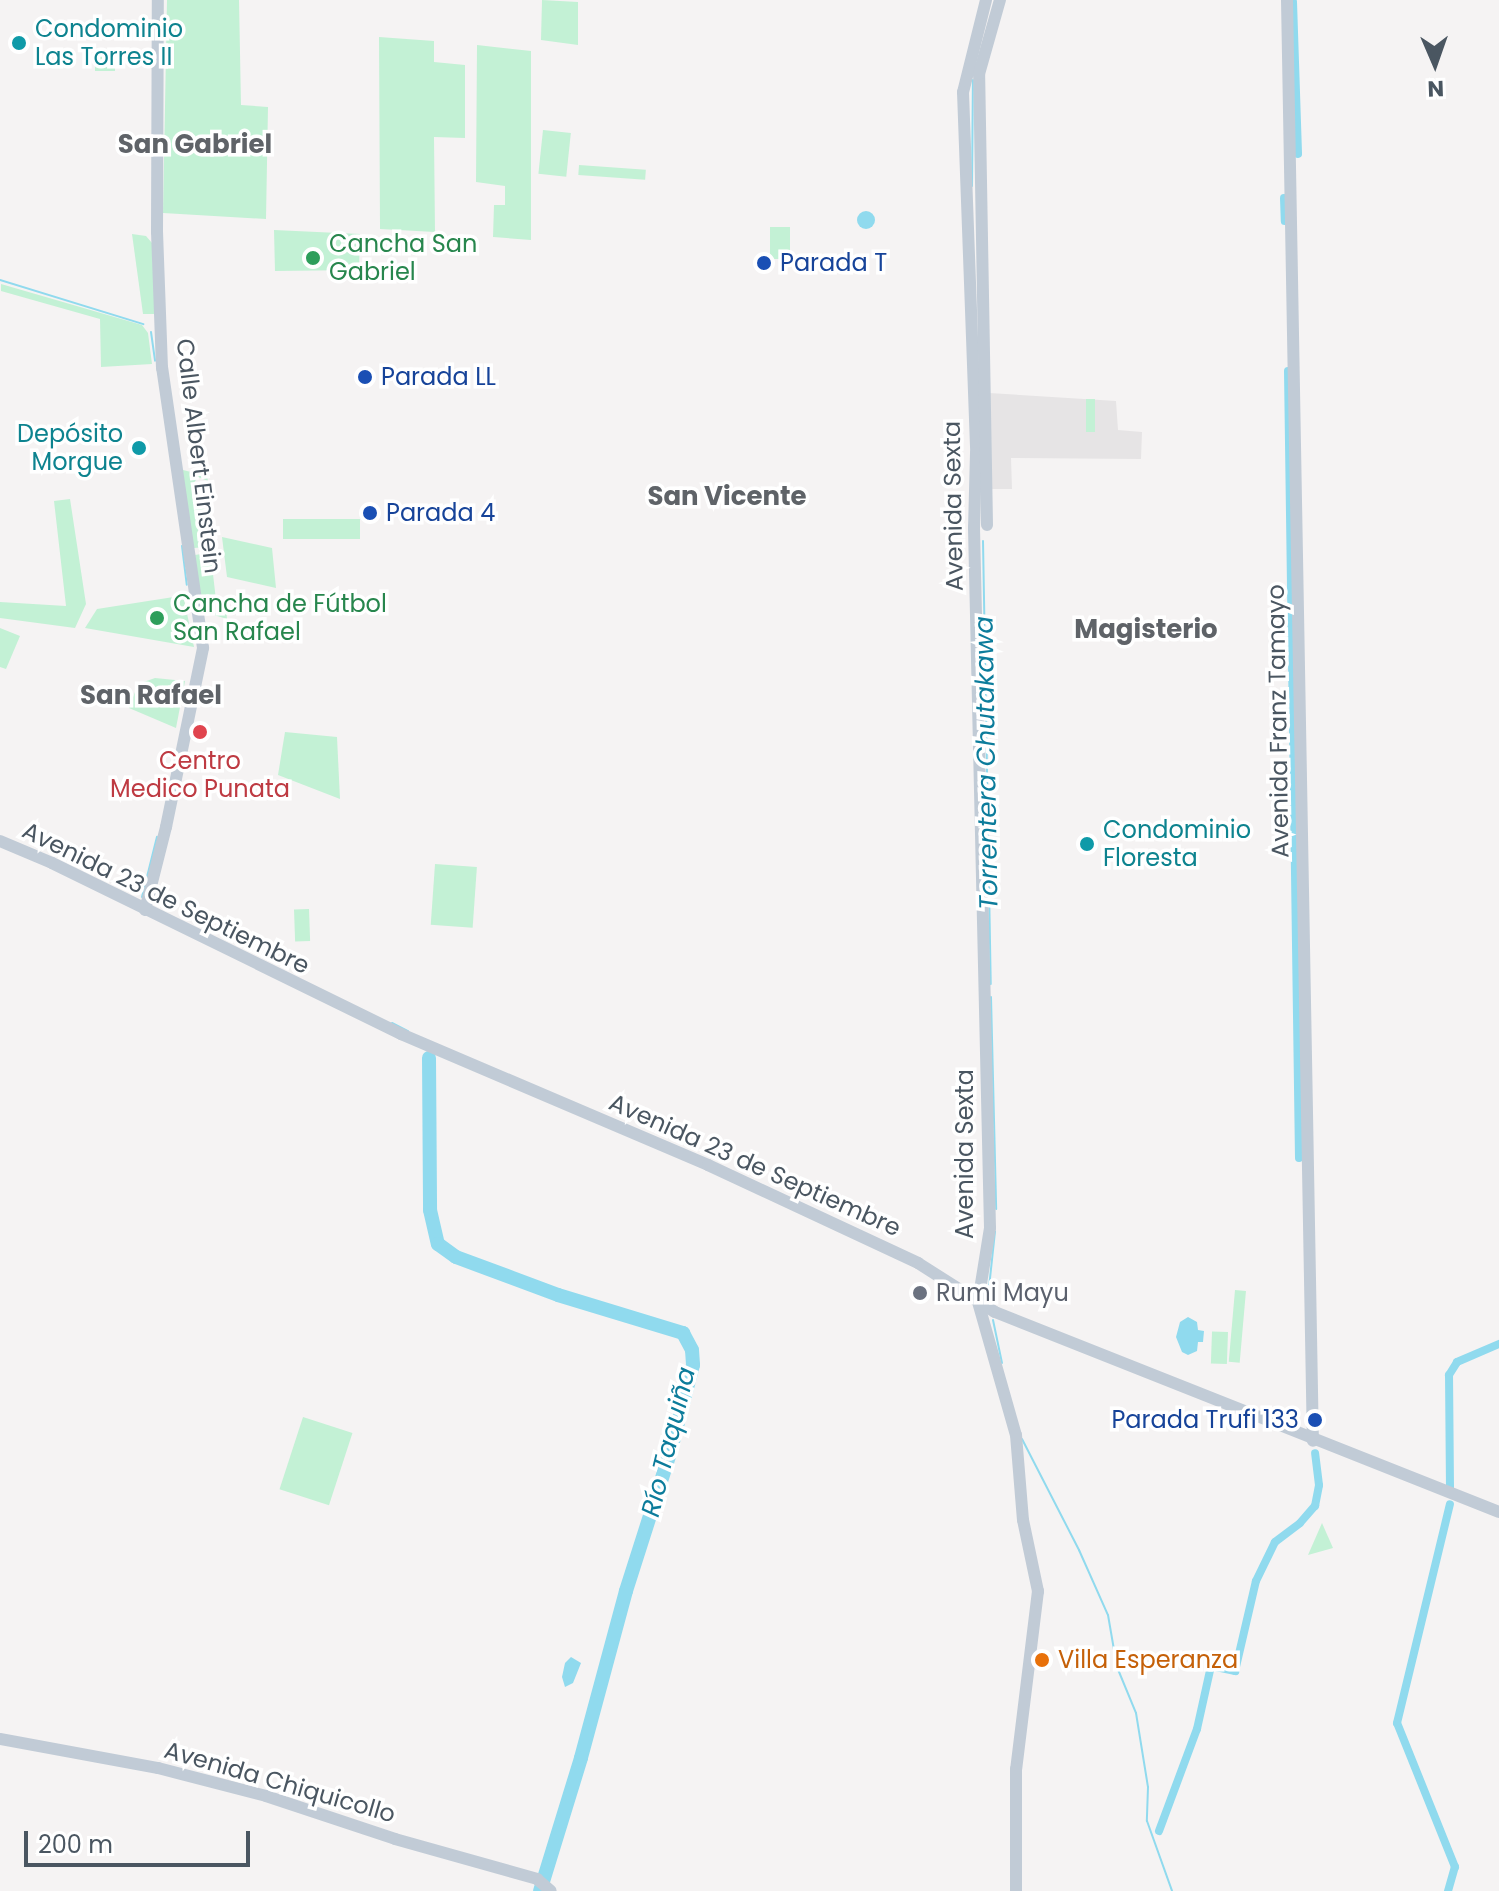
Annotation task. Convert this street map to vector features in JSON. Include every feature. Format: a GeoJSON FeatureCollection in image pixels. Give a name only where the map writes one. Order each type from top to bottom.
{"type":"FeatureCollection","features":[{"type":"Feature","properties":{"kind":"main road","name":"Calle Albert Einstein"},"geometry":{"type":"LineString","coordinates":[[145,910],[166,827],[203,648],[162,368],[157,232],[158,0]]}},
{"type":"Feature","properties":{"kind":"main road","name":"Avenida Sexta"},"geometry":{"type":"LineString","coordinates":[[980,526],[963,92],[986,0]]}},
{"type":"Feature","properties":{"kind":"main road","name":"Avenida Sexta"},"geometry":{"type":"LineString","coordinates":[[986,1306],[990,1228],[980,526],[979,74],[1000,0]]}},
{"type":"Feature","properties":{"kind":"main road","name":"Avenida Franz Tamayo"},"geometry":{"type":"LineString","coordinates":[[1287,0],[1313,1441]]}},
{"type":"Feature","properties":{"kind":"main road","name":"Avenida 23 de Septiembre"},"geometry":{"type":"LineString","coordinates":[[0,841],[412,1039],[774,1196],[918,1263],[986,1306],[1313,1441],[1499,1512]]}},
{"type":"Feature","properties":{"kind":"main road"},"geometry":{"type":"LineString","coordinates":[[986,1306],[1016,1435],[1023,1520],[1038,1591],[1016,1769],[1016,1891]]}},
{"type":"Feature","properties":{"kind":"main road","name":"Avenida Chiquicollo"},"geometry":{"type":"LineString","coordinates":[[0,1739],[158,1768],[218,1783],[543,1883]]}},
{"type":"Feature","properties":{"kind":"shaded area"},"geometry":{"type":"Polygon","coordinates":[[[989,393],[1116,401],[1118,430],[1142,432],[1141,459],[1011,458],[1012,489],[991,489],[989,393]]]}},
{"type":"Feature","properties":{"kind":"green space"},"geometry":{"type":"Polygon","coordinates":[[[167,0],[239,0],[241,105],[268,107],[266,219],[163,213],[167,0]]]}},
{"type":"Feature","properties":{"kind":"green space"},"geometry":{"type":"Polygon","coordinates":[[[542,0],[578,2],[578,45],[541,40],[542,0]]]}},
{"type":"Feature","properties":{"kind":"green space"},"geometry":{"type":"Polygon","coordinates":[[[379,37],[434,41],[434,62],[465,65],[465,138],[434,137],[435,232],[380,229],[379,37]]]}},
{"type":"Feature","properties":{"kind":"green space"},"geometry":{"type":"Polygon","coordinates":[[[477,45],[531,51],[531,240],[493,237],[494,205],[505,205],[505,186],[476,182],[477,45]]]}},
{"type":"Feature","properties":{"kind":"green space"},"geometry":{"type":"Polygon","coordinates":[[[95,49],[115,49],[115,71],[95,71],[95,49]]]}},
{"type":"Feature","properties":{"kind":"green space"},"geometry":{"type":"Polygon","coordinates":[[[543,130],[571,133],[566,177],[538,174],[543,130]]]}},
{"type":"Feature","properties":{"kind":"green space"},"geometry":{"type":"Polygon","coordinates":[[[579,165],[646,170],[645,180],[578,175],[579,165]]]}},
{"type":"Feature","properties":{"kind":"green space"},"geometry":{"type":"Polygon","coordinates":[[[770,227],[790,227],[790,259],[770,259],[770,227]]]}},
{"type":"Feature","properties":{"kind":"green space"},"geometry":{"type":"Polygon","coordinates":[[[274,230],[360,234],[359,270],[275,271],[274,230]]]}},
{"type":"Feature","properties":{"kind":"green space"},"geometry":{"type":"Polygon","coordinates":[[[132,234],[146,236],[152,243],[155,314],[143,314],[132,234]]]}},
{"type":"Feature","properties":{"kind":"green space"},"geometry":{"type":"Polygon","coordinates":[[[1,284],[142,325],[148,333],[152,364],[101,367],[100,319],[1,291],[1,284]]]}},
{"type":"Feature","properties":{"kind":"green space"},"geometry":{"type":"Polygon","coordinates":[[[1086,399],[1095,399],[1095,432],[1086,432],[1086,399]]]}},
{"type":"Feature","properties":{"kind":"green space"},"geometry":{"type":"Polygon","coordinates":[[[179,469],[207,476],[208,481],[198,477],[193,484],[201,491],[209,542],[206,547],[194,548],[179,469]]]}},
{"type":"Feature","properties":{"kind":"green space"},"geometry":{"type":"Polygon","coordinates":[[[70,499],[86,604],[75,628],[0,618],[0,602],[66,606],[54,501],[70,499]]]}},
{"type":"Feature","properties":{"kind":"green space"},"geometry":{"type":"Polygon","coordinates":[[[283,519],[360,519],[360,539],[283,539],[283,519]]]}},
{"type":"Feature","properties":{"kind":"green space"},"geometry":{"type":"Polygon","coordinates":[[[222,537],[272,548],[276,588],[227,577],[222,537]]]}},
{"type":"Feature","properties":{"kind":"green space"},"geometry":{"type":"Polygon","coordinates":[[[207,553],[211,557],[216,600],[211,610],[218,615],[226,608],[227,619],[201,611],[195,555],[207,553]]]}},
{"type":"Feature","properties":{"kind":"green space"},"geometry":{"type":"Polygon","coordinates":[[[180,596],[184,599],[194,647],[85,628],[97,609],[180,596]]]}},
{"type":"Feature","properties":{"kind":"green space"},"geometry":{"type":"Polygon","coordinates":[[[0,628],[20,636],[6,669],[0,667],[0,628]]]}},
{"type":"Feature","properties":{"kind":"green space"},"geometry":{"type":"Polygon","coordinates":[[[155,678],[185,681],[176,728],[129,708],[138,684],[155,678]]]}},
{"type":"Feature","properties":{"kind":"green space"},"geometry":{"type":"Polygon","coordinates":[[[285,732],[337,737],[340,799],[278,775],[285,732]]]}},
{"type":"Feature","properties":{"kind":"green space"},"geometry":{"type":"Polygon","coordinates":[[[435,864],[477,867],[473,928],[431,925],[435,864]]]}},
{"type":"Feature","properties":{"kind":"green space"},"geometry":{"type":"Polygon","coordinates":[[[309,909],[310,941],[295,942],[294,910],[309,909]]]}},
{"type":"Feature","properties":{"kind":"green space"},"geometry":{"type":"Polygon","coordinates":[[[1235,1290],[1246,1291],[1240,1363],[1229,1362],[1235,1290]]]}},
{"type":"Feature","properties":{"kind":"green space"},"geometry":{"type":"Polygon","coordinates":[[[1212,1331],[1228,1332],[1227,1364],[1211,1363],[1212,1331]]]}},
{"type":"Feature","properties":{"kind":"green space"},"geometry":{"type":"Polygon","coordinates":[[[303,1417],[352,1433],[329,1505],[280,1489],[303,1417]]]}},
{"type":"Feature","properties":{"kind":"green space"},"geometry":{"type":"Polygon","coordinates":[[[1322,1523],[1333,1548],[1308,1555],[1322,1523]]]}},
{"type":"Feature","properties":{"kind":"water"},"geometry":{"type":"Polygon","coordinates":[[[862,211],[870,211],[875,220],[873,227],[862,229],[857,224],[857,216],[862,211]]]}},
{"type":"Feature","properties":{"kind":"water"},"geometry":{"type":"Polygon","coordinates":[[[1188,1317],[1197,1322],[1198,1330],[1204,1331],[1203,1342],[1198,1342],[1197,1351],[1188,1355],[1182,1352],[1176,1337],[1180,1322],[1188,1317]]]}},
{"type":"Feature","properties":{"kind":"water"},"geometry":{"type":"Polygon","coordinates":[[[571,1657],[581,1663],[573,1683],[565,1687],[562,1677],[565,1663],[571,1657]]]}},
{"type":"Feature","properties":{"kind":"waterway"},"geometry":{"type":"LineString","coordinates":[[1293,2],[1298,154]]}},
{"type":"Feature","properties":{"kind":"waterway","name":"Torrentera Chutakawa"},"geometry":{"type":"LineString","coordinates":[[972,186],[973,80]]}},
{"type":"Feature","properties":{"kind":"waterway"},"geometry":{"type":"LineString","coordinates":[[1284,198],[1285,221]]}},
{"type":"Feature","properties":{"kind":"waterway"},"geometry":{"type":"LineString","coordinates":[[0,280],[143,324]]}},
{"type":"Feature","properties":{"kind":"waterway"},"geometry":{"type":"LineString","coordinates":[[151,332],[155,361]]}},
{"type":"Feature","properties":{"kind":"waterway"},"geometry":{"type":"LineString","coordinates":[[1288,371],[1299,1158]]}},
{"type":"Feature","properties":{"kind":"waterway","name":"Torrentera Chutakawa"},"geometry":{"type":"LineString","coordinates":[[983,541],[991,984]]}},
{"type":"Feature","properties":{"kind":"waterway"},"geometry":{"type":"LineString","coordinates":[[182,546],[187,585]]}},
{"type":"Feature","properties":{"kind":"waterway"},"geometry":{"type":"LineString","coordinates":[[142,897],[157,837]]}},
{"type":"Feature","properties":{"kind":"waterway","name":"Torrentera Chutakawa"},"geometry":{"type":"LineString","coordinates":[[991,997],[996,1209]]}},
{"type":"Feature","properties":{"kind":"waterway"},"geometry":{"type":"LineString","coordinates":[[392,1023],[408,1031]]}},
{"type":"Feature","properties":{"kind":"waterway","name":"Río Taquiña"},"geometry":{"type":"LineString","coordinates":[[429,1058],[430,1210],[438,1244],[456,1257],[558,1295],[683,1333],[692,1350],[693,1365],[670,1453],[626,1591],[581,1758],[540,1891]]}},
{"type":"Feature","properties":{"kind":"waterway","name":"Torrentera Chutakawa"},"geometry":{"type":"LineString","coordinates":[[988,1297],[995,1231]]}},
{"type":"Feature","properties":{"kind":"waterway","name":"Torrentera Chutakawa"},"geometry":{"type":"LineString","coordinates":[[993,1320],[1002,1363]]}},
{"type":"Feature","properties":{"kind":"waterway"},"geometry":{"type":"LineString","coordinates":[[1450,1488],[1449,1375],[1457,1362],[1499,1344]]}},
{"type":"Feature","properties":{"kind":"waterway","name":"Torrentera Chutakawa"},"geometry":{"type":"LineString","coordinates":[[1022,1439],[1079,1550],[1108,1615],[1117,1667],[1136,1713],[1148,1787],[1147,1821],[1172,1891]]}},
{"type":"Feature","properties":{"kind":"waterway"},"geometry":{"type":"LineString","coordinates":[[1159,1831],[1197,1729],[1211,1666],[1235,1671],[1256,1581],[1275,1542],[1300,1523],[1315,1506],[1319,1485],[1315,1453]]}},
{"type":"Feature","properties":{"kind":"waterway"},"geometry":{"type":"LineString","coordinates":[[1448,1891],[1455,1867],[1397,1723],[1450,1504]]}},
{"type":"Feature","properties":{"kind":"place","name":"Condominio Las Torres II"},"geometry":{"type":"Point","coordinates":[19,43]}},
{"type":"Feature","properties":{"kind":"place","name":"Cancha San Gabriel"},"geometry":{"type":"Point","coordinates":[313,258]}},
{"type":"Feature","properties":{"kind":"place","name":"Parada T"},"geometry":{"type":"Point","coordinates":[764,263]}},
{"type":"Feature","properties":{"kind":"place","name":"Parada LL"},"geometry":{"type":"Point","coordinates":[365,377]}},
{"type":"Feature","properties":{"kind":"place","name":"Depósito Morgue"},"geometry":{"type":"Point","coordinates":[139,448]}},
{"type":"Feature","properties":{"kind":"place","name":"Parada 4"},"geometry":{"type":"Point","coordinates":[370,513]}},
{"type":"Feature","properties":{"kind":"place","name":"Cancha de Fútbol San Rafael"},"geometry":{"type":"Point","coordinates":[157,618]}},
{"type":"Feature","properties":{"kind":"place","name":"Centro Medico Punata"},"geometry":{"type":"Point","coordinates":[200,732]}},
{"type":"Feature","properties":{"kind":"place","name":"Condominio Floresta"},"geometry":{"type":"Point","coordinates":[1087,844]}},
{"type":"Feature","properties":{"kind":"place","name":"Rumi Mayu"},"geometry":{"type":"Point","coordinates":[920,1293]}},
{"type":"Feature","properties":{"kind":"place","name":"Parada Trufi 133"},"geometry":{"type":"Point","coordinates":[1315,1420]}},
{"type":"Feature","properties":{"kind":"place","name":"Villa Esperanza"},"geometry":{"type":"Point","coordinates":[1042,1660]}},
{"type":"Feature","properties":{"kind":"district","name":"San Gabriel"},"geometry":{"type":"Point","coordinates":[195,145]}},
{"type":"Feature","properties":{"kind":"district","name":"San Vicente"},"geometry":{"type":"Point","coordinates":[727,497]}},
{"type":"Feature","properties":{"kind":"district","name":"Magisterio"},"geometry":{"type":"Point","coordinates":[1146,630]}},
{"type":"Feature","properties":{"kind":"district","name":"San Rafael"},"geometry":{"type":"Point","coordinates":[151,696]}}]}
